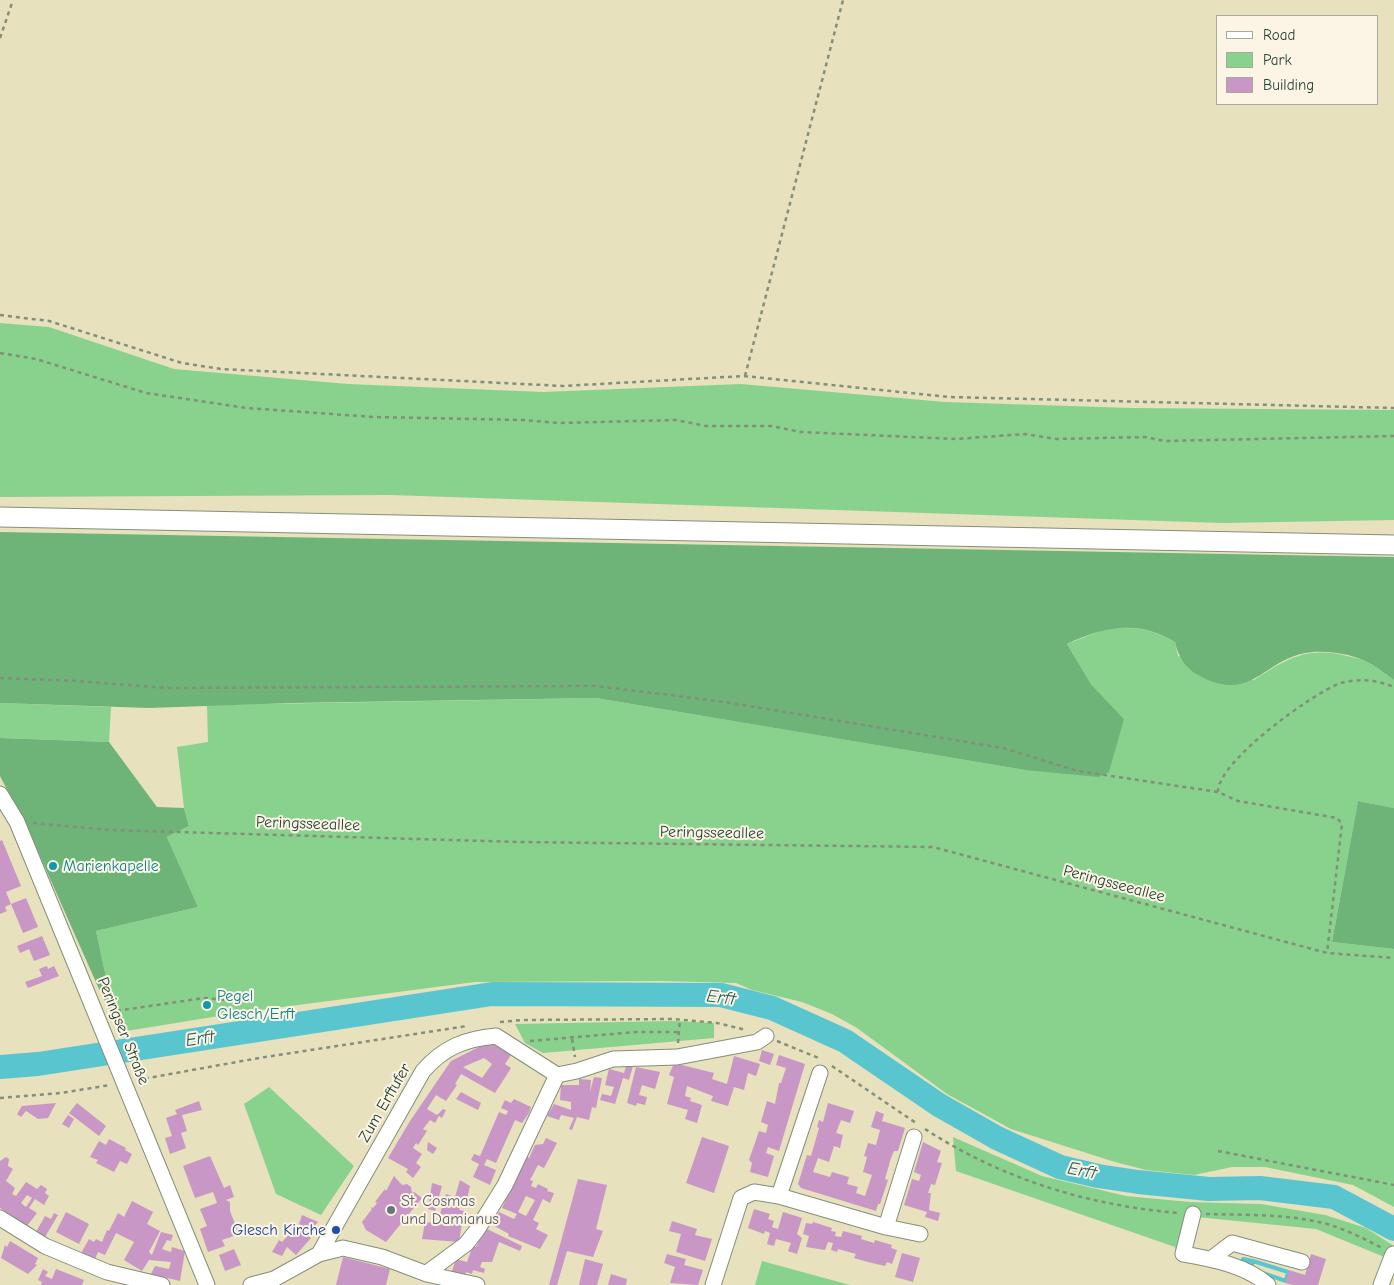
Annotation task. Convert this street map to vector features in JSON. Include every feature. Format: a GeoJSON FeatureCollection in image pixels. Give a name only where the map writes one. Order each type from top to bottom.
{"type":"FeatureCollection","features":[{"type":"Feature","properties":{"kind":"main road"},"geometry":{"type":"LineString","coordinates":[[0,517],[1394,545]]}},
{"type":"Feature","properties":{"kind":"street","name":"Peringser Straße"},"geometry":{"type":"LineString","coordinates":[[0,794],[16,822],[98,1016],[119,1082],[207,1285]]}},
{"type":"Feature","properties":{"kind":"street","name":"Zum Erftufer"},"geometry":{"type":"LineString","coordinates":[[251,1285],[274,1280],[318,1254],[423,1071],[434,1058],[449,1047],[485,1037],[496,1036],[557,1075]]}},
{"type":"Feature","properties":{"kind":"street"},"geometry":{"type":"LineString","coordinates":[[427,1277],[466,1244],[477,1230],[505,1185],[557,1075],[613,1059],[677,1057],[756,1042],[766,1036]]}},
{"type":"Feature","properties":{"kind":"street"},"geometry":{"type":"LineString","coordinates":[[779,1196],[820,1073]]}},
{"type":"Feature","properties":{"kind":"street"},"geometry":{"type":"LineString","coordinates":[[886,1227],[914,1137]]}},
{"type":"Feature","properties":{"kind":"street"},"geometry":{"type":"LineString","coordinates":[[713,1285],[741,1198],[754,1192],[779,1196],[886,1227],[920,1234]]}},
{"type":"Feature","properties":{"kind":"street"},"geometry":{"type":"LineString","coordinates":[[1193,1214],[1183,1254],[1211,1259],[1261,1279],[1268,1285]]}},
{"type":"Feature","properties":{"kind":"street"},"geometry":{"type":"LineString","coordinates":[[0,1218],[45,1246],[104,1278],[162,1285]]}},
{"type":"Feature","properties":{"kind":"street"},"geometry":{"type":"LineString","coordinates":[[1211,1259],[1232,1243],[1302,1262]]}},
{"type":"Feature","properties":{"kind":"street"},"geometry":{"type":"LineString","coordinates":[[318,1254],[343,1248],[382,1257],[427,1277],[477,1285]]}},
{"type":"Feature","properties":{"kind":"street"},"geometry":{"type":"LineString","coordinates":[[1381,1285],[1393,1254]]}},
{"type":"Feature","properties":{"kind":"path"},"geometry":{"type":"LineString","coordinates":[[0,38],[13,0]]}},
{"type":"Feature","properties":{"kind":"path"},"geometry":{"type":"LineString","coordinates":[[744,376],[842,0]]}},
{"type":"Feature","properties":{"kind":"path"},"geometry":{"type":"LineString","coordinates":[[0,315],[48,321],[182,363],[221,369],[563,386],[744,376],[949,397],[1394,408]]}},
{"type":"Feature","properties":{"kind":"path"},"geometry":{"type":"LineString","coordinates":[[0,353],[36,359],[146,393],[246,408],[374,417],[585,423],[676,420],[706,426],[771,426],[801,432],[956,439],[1025,434],[1056,439],[1145,437],[1165,441],[1394,436]]}},
{"type":"Feature","properties":{"kind":"path"},"geometry":{"type":"LineString","coordinates":[[0,678],[76,680],[167,688],[596,686],[725,702],[1003,748],[1078,771],[1218,792],[1238,801],[1338,818],[1342,824],[1328,953]]}},
{"type":"Feature","properties":{"kind":"path"},"geometry":{"type":"LineString","coordinates":[[1218,792],[1221,778],[1256,741],[1327,690],[1341,684],[1367,680],[1394,687]]}},
{"type":"Feature","properties":{"kind":"path","name":"Peringsseeallee"},"geometry":{"type":"LineString","coordinates":[[16,822],[109,830],[500,841],[933,847],[1328,953],[1394,958]]}},
{"type":"Feature","properties":{"kind":"path"},"geometry":{"type":"LineString","coordinates":[[98,1016],[204,998],[227,1000],[243,996]]}},
{"type":"Feature","properties":{"kind":"path"},"geometry":{"type":"LineString","coordinates":[[677,1057],[680,1020]]}},
{"type":"Feature","properties":{"kind":"path"},"geometry":{"type":"LineString","coordinates":[[509,1043],[636,1032],[678,1032]]}},
{"type":"Feature","properties":{"kind":"path"},"geometry":{"type":"LineString","coordinates":[[766,1036],[817,1057],[959,1150],[993,1167],[1050,1189],[1121,1207],[1193,1214],[1250,1215],[1314,1221],[1369,1241],[1393,1254]]}},
{"type":"Feature","properties":{"kind":"path"},"geometry":{"type":"LineString","coordinates":[[572,1039],[576,1071]]}},
{"type":"Feature","properties":{"kind":"path"},"geometry":{"type":"LineString","coordinates":[[0,1098],[61,1093],[119,1082]]}},
{"type":"Feature","properties":{"kind":"path"},"geometry":{"type":"LineString","coordinates":[[1218,1151],[1394,1185]]}},
{"type":"Feature","properties":{"kind":"green space"},"geometry":{"type":"Polygon","coordinates":[[[0,323],[49,327],[174,369],[348,384],[543,392],[741,384],[945,402],[1132,408],[1394,410],[1394,520],[1222,523],[390,495],[0,497],[0,323]]]}},
{"type":"Feature","properties":{"kind":"green space"},"geometry":{"type":"Polygon","coordinates":[[[0,532],[1394,557],[1394,680],[1372,665],[1353,656],[1313,652],[1296,655],[1246,682],[1233,685],[1217,683],[1189,669],[1180,657],[1175,642],[1161,635],[1148,630],[1134,628],[1121,628],[1095,633],[1067,644],[1091,684],[1124,719],[1109,772],[1099,777],[1025,770],[596,698],[292,703],[149,708],[0,703],[0,532]]]}},
{"type":"Feature","properties":{"kind":"green space"},"geometry":{"type":"Polygon","coordinates":[[[1108,628],[1135,628],[1150,631],[1175,642],[1178,656],[1254,680],[1296,657],[1306,654],[1329,653],[1363,660],[1394,680],[1394,808],[1358,801],[1332,942],[1394,949],[1394,1207],[1353,1185],[1265,1167],[1232,1167],[1194,1175],[1146,1170],[1011,1129],[947,1094],[857,1028],[832,1014],[802,1002],[752,990],[736,983],[662,981],[475,982],[244,1012],[120,1032],[99,989],[109,991],[96,931],[198,907],[167,837],[189,826],[184,808],[177,747],[208,742],[207,705],[596,698],[1025,770],[1124,719],[1091,684],[1067,644],[1108,628]]]}},
{"type":"Feature","properties":{"kind":"green space"},"geometry":{"type":"Polygon","coordinates":[[[0,703],[111,707],[109,742],[0,738],[0,703]]]}},
{"type":"Feature","properties":{"kind":"green space"},"geometry":{"type":"Polygon","coordinates":[[[0,738],[109,742],[157,807],[184,808],[189,826],[167,837],[198,907],[96,931],[109,991],[99,989],[32,838],[0,776],[0,738]]]}},
{"type":"Feature","properties":{"kind":"green space"},"geometry":{"type":"Polygon","coordinates":[[[1358,801],[1394,808],[1394,949],[1332,942],[1358,801]]]}},
{"type":"Feature","properties":{"kind":"green space"},"geometry":{"type":"Polygon","coordinates":[[[674,1021],[714,1023],[714,1038],[543,1053],[525,1043],[515,1024],[674,1021]]]}},
{"type":"Feature","properties":{"kind":"green space"},"geometry":{"type":"Polygon","coordinates":[[[269,1087],[354,1166],[321,1215],[276,1194],[244,1104],[269,1087]]]}},
{"type":"Feature","properties":{"kind":"green space"},"geometry":{"type":"Polygon","coordinates":[[[953,1137],[1042,1176],[1126,1196],[1190,1202],[1261,1204],[1325,1215],[1366,1228],[1394,1246],[1394,1261],[1316,1229],[1197,1217],[1186,1260],[1177,1258],[1175,1247],[956,1171],[953,1137]]]}},
{"type":"Feature","properties":{"kind":"green space"},"geometry":{"type":"Polygon","coordinates":[[[762,1261],[850,1285],[755,1285],[762,1261]]]}},
{"type":"Feature","properties":{"kind":"building"},"geometry":{"type":"Polygon","coordinates":[[[2,840],[21,886],[6,892],[11,904],[5,907],[7,911],[0,914],[0,841],[2,840]]]}},
{"type":"Feature","properties":{"kind":"building"},"geometry":{"type":"Polygon","coordinates":[[[26,898],[38,927],[23,933],[11,904],[26,898]]]}},
{"type":"Feature","properties":{"kind":"building"},"geometry":{"type":"Polygon","coordinates":[[[42,936],[50,955],[34,961],[29,949],[20,953],[17,946],[42,936]]]}},
{"type":"Feature","properties":{"kind":"building"},"geometry":{"type":"Polygon","coordinates":[[[47,966],[48,969],[54,966],[59,976],[28,988],[25,982],[42,976],[39,969],[47,966]]]}},
{"type":"Feature","properties":{"kind":"building"},"geometry":{"type":"Polygon","coordinates":[[[489,1042],[511,1055],[505,1064],[511,1068],[495,1093],[461,1074],[455,1084],[457,1085],[446,1101],[436,1095],[427,1109],[437,1115],[443,1109],[446,1110],[442,1118],[439,1116],[435,1123],[430,1120],[423,1129],[427,1131],[418,1145],[416,1143],[413,1148],[422,1154],[416,1163],[421,1167],[413,1178],[406,1172],[408,1169],[388,1158],[410,1121],[451,1061],[489,1042]],[[484,1058],[463,1067],[482,1078],[492,1064],[484,1058]]]}},
{"type":"Feature","properties":{"kind":"building"},"geometry":{"type":"Polygon","coordinates":[[[762,1050],[774,1054],[770,1065],[759,1061],[762,1050]]]}},
{"type":"Feature","properties":{"kind":"building"},"geometry":{"type":"Polygon","coordinates":[[[779,1055],[805,1064],[779,1151],[768,1147],[766,1153],[774,1156],[768,1177],[750,1172],[752,1163],[749,1160],[759,1131],[766,1133],[768,1125],[761,1122],[767,1101],[775,1104],[779,1083],[781,1083],[786,1068],[776,1065],[779,1055]]]}},
{"type":"Feature","properties":{"kind":"building"},"geometry":{"type":"Polygon","coordinates":[[[734,1056],[760,1064],[756,1076],[748,1073],[744,1090],[734,1087],[728,1106],[711,1101],[713,1096],[687,1086],[685,1096],[691,1098],[690,1101],[702,1105],[697,1123],[685,1119],[688,1110],[667,1104],[674,1077],[669,1075],[674,1063],[714,1073],[712,1079],[727,1084],[734,1056]]]}},
{"type":"Feature","properties":{"kind":"building"},"geometry":{"type":"Polygon","coordinates":[[[626,1066],[633,1066],[629,1080],[623,1078],[615,1104],[600,1100],[602,1094],[611,1096],[614,1087],[605,1085],[609,1069],[624,1073],[626,1066]]]}},
{"type":"Feature","properties":{"kind":"building"},"geometry":{"type":"Polygon","coordinates":[[[636,1067],[660,1072],[655,1089],[642,1085],[639,1095],[647,1097],[645,1105],[637,1103],[636,1106],[627,1103],[636,1067]]]}},
{"type":"Feature","properties":{"kind":"building"},"geometry":{"type":"Polygon","coordinates":[[[594,1077],[602,1078],[596,1108],[592,1107],[589,1120],[577,1117],[572,1130],[569,1129],[574,1118],[561,1115],[559,1120],[547,1116],[554,1104],[571,1110],[571,1102],[560,1100],[561,1085],[579,1085],[579,1079],[591,1080],[590,1092],[594,1077]]]}},
{"type":"Feature","properties":{"kind":"building"},"geometry":{"type":"Polygon","coordinates":[[[461,1092],[481,1103],[478,1110],[456,1099],[461,1092]]]}},
{"type":"Feature","properties":{"kind":"building"},"geometry":{"type":"Polygon","coordinates":[[[514,1099],[531,1107],[522,1123],[515,1120],[496,1163],[487,1159],[484,1165],[496,1170],[490,1185],[473,1177],[479,1164],[471,1160],[474,1154],[480,1156],[499,1112],[506,1115],[508,1111],[501,1108],[505,1100],[511,1103],[514,1099]]]}},
{"type":"Feature","properties":{"kind":"building"},"geometry":{"type":"Polygon","coordinates":[[[199,1101],[202,1110],[182,1115],[187,1131],[181,1133],[186,1148],[170,1154],[165,1138],[172,1136],[166,1118],[177,1114],[175,1110],[199,1101]]]}},
{"type":"Feature","properties":{"kind":"building"},"geometry":{"type":"Polygon","coordinates":[[[56,1103],[48,1118],[38,1119],[26,1111],[21,1117],[17,1114],[22,1106],[56,1103]]]}},
{"type":"Feature","properties":{"kind":"building"},"geometry":{"type":"Polygon","coordinates":[[[77,1103],[106,1126],[99,1136],[69,1113],[77,1103]]]}},
{"type":"Feature","properties":{"kind":"building"},"geometry":{"type":"Polygon","coordinates":[[[828,1103],[854,1111],[850,1123],[841,1120],[836,1133],[843,1135],[840,1148],[834,1146],[829,1162],[818,1158],[813,1172],[830,1177],[832,1172],[849,1177],[847,1184],[858,1187],[856,1193],[865,1196],[872,1175],[863,1172],[867,1157],[864,1156],[868,1143],[876,1145],[880,1130],[871,1127],[876,1111],[884,1114],[882,1121],[905,1128],[898,1151],[894,1151],[891,1158],[885,1179],[888,1180],[876,1211],[801,1188],[798,1184],[807,1155],[811,1156],[819,1128],[817,1127],[819,1120],[823,1122],[828,1103]]]}},
{"type":"Feature","properties":{"kind":"building"},"geometry":{"type":"Polygon","coordinates":[[[68,1115],[74,1119],[69,1128],[62,1124],[68,1115]]]}},
{"type":"Feature","properties":{"kind":"building"},"geometry":{"type":"Polygon","coordinates":[[[702,1137],[729,1146],[714,1193],[686,1183],[702,1137]]]}},
{"type":"Feature","properties":{"kind":"building"},"geometry":{"type":"Polygon","coordinates":[[[546,1138],[557,1143],[544,1168],[538,1165],[530,1180],[533,1181],[531,1186],[536,1188],[538,1184],[548,1189],[547,1191],[554,1193],[550,1203],[543,1199],[533,1220],[539,1223],[536,1229],[548,1235],[540,1249],[508,1236],[509,1234],[491,1224],[499,1212],[514,1219],[517,1214],[502,1208],[526,1156],[529,1158],[535,1145],[543,1144],[546,1138]],[[526,1196],[518,1212],[526,1216],[535,1200],[526,1196]]]}},
{"type":"Feature","properties":{"kind":"building"},"geometry":{"type":"Polygon","coordinates":[[[109,1139],[126,1148],[125,1150],[132,1154],[127,1164],[120,1161],[114,1172],[96,1163],[98,1160],[90,1157],[99,1141],[106,1145],[109,1139]]]}},
{"type":"Feature","properties":{"kind":"building"},"geometry":{"type":"Polygon","coordinates":[[[428,1142],[437,1148],[433,1154],[427,1150],[428,1142]]]}},
{"type":"Feature","properties":{"kind":"building"},"geometry":{"type":"Polygon","coordinates":[[[923,1142],[941,1151],[937,1162],[942,1163],[935,1185],[931,1184],[928,1193],[931,1193],[929,1210],[940,1213],[938,1221],[925,1217],[927,1212],[904,1205],[912,1179],[919,1181],[921,1175],[914,1172],[923,1142]]]}},
{"type":"Feature","properties":{"kind":"building"},"geometry":{"type":"Polygon","coordinates":[[[210,1156],[224,1188],[230,1185],[234,1197],[226,1200],[230,1202],[230,1211],[239,1234],[222,1240],[225,1246],[208,1252],[200,1229],[207,1226],[200,1209],[217,1203],[213,1192],[195,1198],[183,1166],[210,1156]]]}},
{"type":"Feature","properties":{"kind":"building"},"geometry":{"type":"Polygon","coordinates":[[[6,1157],[9,1159],[8,1166],[13,1169],[6,1181],[15,1188],[12,1194],[16,1196],[26,1182],[37,1189],[41,1185],[47,1189],[45,1193],[49,1196],[44,1205],[35,1199],[29,1208],[37,1213],[27,1226],[0,1208],[0,1161],[6,1157]],[[27,1195],[21,1203],[26,1207],[32,1198],[27,1195]]]}},
{"type":"Feature","properties":{"kind":"building","name":"St. Cosmas und Damianus"},"geometry":{"type":"Polygon","coordinates":[[[394,1176],[402,1185],[407,1184],[411,1187],[412,1193],[414,1192],[422,1198],[386,1242],[366,1230],[362,1222],[372,1209],[370,1207],[373,1208],[377,1203],[375,1202],[385,1189],[386,1191],[394,1176]]]}},
{"type":"Feature","properties":{"kind":"building"},"geometry":{"type":"Polygon","coordinates":[[[578,1179],[607,1185],[596,1229],[603,1231],[593,1257],[567,1251],[557,1285],[549,1285],[578,1179]]]}},
{"type":"Feature","properties":{"kind":"building"},"geometry":{"type":"Polygon","coordinates":[[[460,1180],[470,1186],[467,1200],[462,1199],[459,1210],[464,1211],[459,1242],[422,1239],[425,1222],[442,1224],[444,1215],[440,1214],[446,1194],[455,1197],[460,1180]]]}},
{"type":"Feature","properties":{"kind":"building"},"geometry":{"type":"Polygon","coordinates":[[[432,1183],[442,1186],[435,1211],[428,1209],[432,1183]]]}},
{"type":"Feature","properties":{"kind":"building"},"geometry":{"type":"Polygon","coordinates":[[[132,1201],[153,1212],[147,1224],[160,1231],[149,1252],[152,1255],[161,1232],[173,1235],[171,1241],[167,1240],[162,1249],[171,1252],[172,1247],[185,1251],[180,1281],[151,1274],[155,1266],[169,1269],[171,1262],[149,1260],[142,1271],[124,1260],[134,1242],[116,1233],[105,1255],[98,1252],[94,1262],[80,1255],[89,1239],[94,1242],[96,1239],[102,1242],[118,1213],[124,1217],[132,1201]]]}},
{"type":"Feature","properties":{"kind":"building"},"geometry":{"type":"Polygon","coordinates":[[[754,1209],[770,1214],[768,1219],[774,1221],[772,1227],[778,1229],[783,1212],[802,1218],[797,1234],[802,1238],[797,1254],[788,1251],[791,1243],[776,1239],[774,1246],[767,1244],[770,1233],[765,1231],[764,1234],[748,1228],[754,1209]]]}},
{"type":"Feature","properties":{"kind":"building"},"geometry":{"type":"Polygon","coordinates":[[[66,1212],[89,1224],[79,1244],[56,1232],[66,1212]]]}},
{"type":"Feature","properties":{"kind":"building"},"geometry":{"type":"Polygon","coordinates":[[[54,1213],[58,1215],[45,1237],[36,1232],[45,1216],[51,1219],[54,1213]]]}},
{"type":"Feature","properties":{"kind":"building"},"geometry":{"type":"Polygon","coordinates":[[[302,1215],[318,1222],[311,1230],[299,1224],[302,1215]]]}},
{"type":"Feature","properties":{"kind":"building"},"geometry":{"type":"Polygon","coordinates":[[[672,1221],[697,1229],[695,1235],[712,1239],[705,1261],[676,1252],[681,1234],[669,1231],[672,1221]]]}},
{"type":"Feature","properties":{"kind":"building"},"geometry":{"type":"Polygon","coordinates":[[[813,1222],[832,1228],[831,1231],[836,1232],[835,1236],[841,1237],[843,1231],[862,1236],[861,1239],[874,1243],[875,1240],[892,1245],[891,1248],[897,1250],[892,1264],[887,1262],[885,1266],[854,1258],[856,1254],[838,1249],[837,1252],[831,1250],[833,1243],[828,1242],[825,1250],[806,1247],[809,1236],[803,1234],[806,1223],[812,1224],[813,1222]]]}},
{"type":"Feature","properties":{"kind":"building"},"geometry":{"type":"Polygon","coordinates":[[[293,1223],[311,1238],[296,1255],[287,1247],[282,1256],[272,1252],[279,1240],[282,1242],[293,1230],[290,1227],[293,1223]]]}},
{"type":"Feature","properties":{"kind":"building"},"geometry":{"type":"Polygon","coordinates":[[[485,1228],[522,1246],[520,1251],[499,1242],[492,1262],[482,1262],[480,1267],[485,1269],[484,1273],[473,1270],[472,1274],[466,1272],[464,1277],[451,1274],[456,1259],[467,1262],[473,1245],[476,1247],[485,1228]]]}},
{"type":"Feature","properties":{"kind":"building"},"geometry":{"type":"Polygon","coordinates":[[[10,1241],[38,1258],[35,1264],[37,1265],[28,1274],[1,1258],[5,1245],[7,1247],[10,1241]]]}},
{"type":"Feature","properties":{"kind":"building"},"geometry":{"type":"Polygon","coordinates":[[[234,1249],[241,1265],[225,1271],[219,1255],[234,1249]]]}},
{"type":"Feature","properties":{"kind":"building"},"geometry":{"type":"Polygon","coordinates":[[[902,1253],[920,1258],[913,1282],[895,1277],[902,1253]]]}},
{"type":"Feature","properties":{"kind":"building"},"geometry":{"type":"Polygon","coordinates":[[[667,1254],[686,1259],[684,1265],[703,1270],[698,1285],[670,1283],[675,1267],[664,1263],[667,1254]]]}},
{"type":"Feature","properties":{"kind":"building"},"geometry":{"type":"Polygon","coordinates":[[[1311,1254],[1326,1259],[1318,1285],[1293,1285],[1285,1283],[1289,1270],[1305,1275],[1311,1254]]]}},
{"type":"Feature","properties":{"kind":"building"},"geometry":{"type":"Polygon","coordinates":[[[343,1257],[390,1269],[386,1285],[336,1285],[343,1257]]]}},
{"type":"Feature","properties":{"kind":"building"},"geometry":{"type":"Polygon","coordinates":[[[585,1259],[603,1264],[597,1285],[579,1285],[585,1259]]]}},
{"type":"Feature","properties":{"kind":"building"},"geometry":{"type":"Polygon","coordinates":[[[43,1269],[48,1272],[45,1276],[52,1279],[56,1269],[84,1280],[82,1285],[41,1285],[42,1282],[38,1280],[43,1269]]]}},
{"type":"Feature","properties":{"kind":"building"},"geometry":{"type":"Polygon","coordinates":[[[611,1274],[627,1279],[626,1285],[608,1285],[611,1274]]]}},
{"type":"Feature","properties":{"kind":"waterway","name":"Erft"},"geometry":{"type":"LineString","coordinates":[[0,1067],[38,1064],[492,994],[721,995],[772,1008],[845,1041],[939,1105],[997,1138],[1060,1167],[1098,1176],[1138,1182],[1209,1189],[1260,1188],[1334,1197],[1394,1229]]}},
{"type":"Feature","properties":{"kind":"waterway"},"geometry":{"type":"LineString","coordinates":[[1243,1259],[1253,1261],[1252,1265],[1242,1263],[1243,1259]]}},
{"type":"Feature","properties":{"kind":"waterway"},"geometry":{"type":"LineString","coordinates":[[1253,1261],[1288,1272],[1286,1281],[1251,1269],[1253,1261]]}},
{"type":"Feature","properties":{"kind":"place","name":"Marienkapelle"},"geometry":{"type":"Point","coordinates":[53,866]}},
{"type":"Feature","properties":{"kind":"place","name":"Pegel Glesch/Erft"},"geometry":{"type":"Point","coordinates":[207,1005]}},
{"type":"Feature","properties":{"kind":"place","name":"St. Cosmas und Damianus"},"geometry":{"type":"Point","coordinates":[391,1210]}},
{"type":"Feature","properties":{"kind":"place","name":"Glesch Kirche"},"geometry":{"type":"Point","coordinates":[336,1230]}}]}
